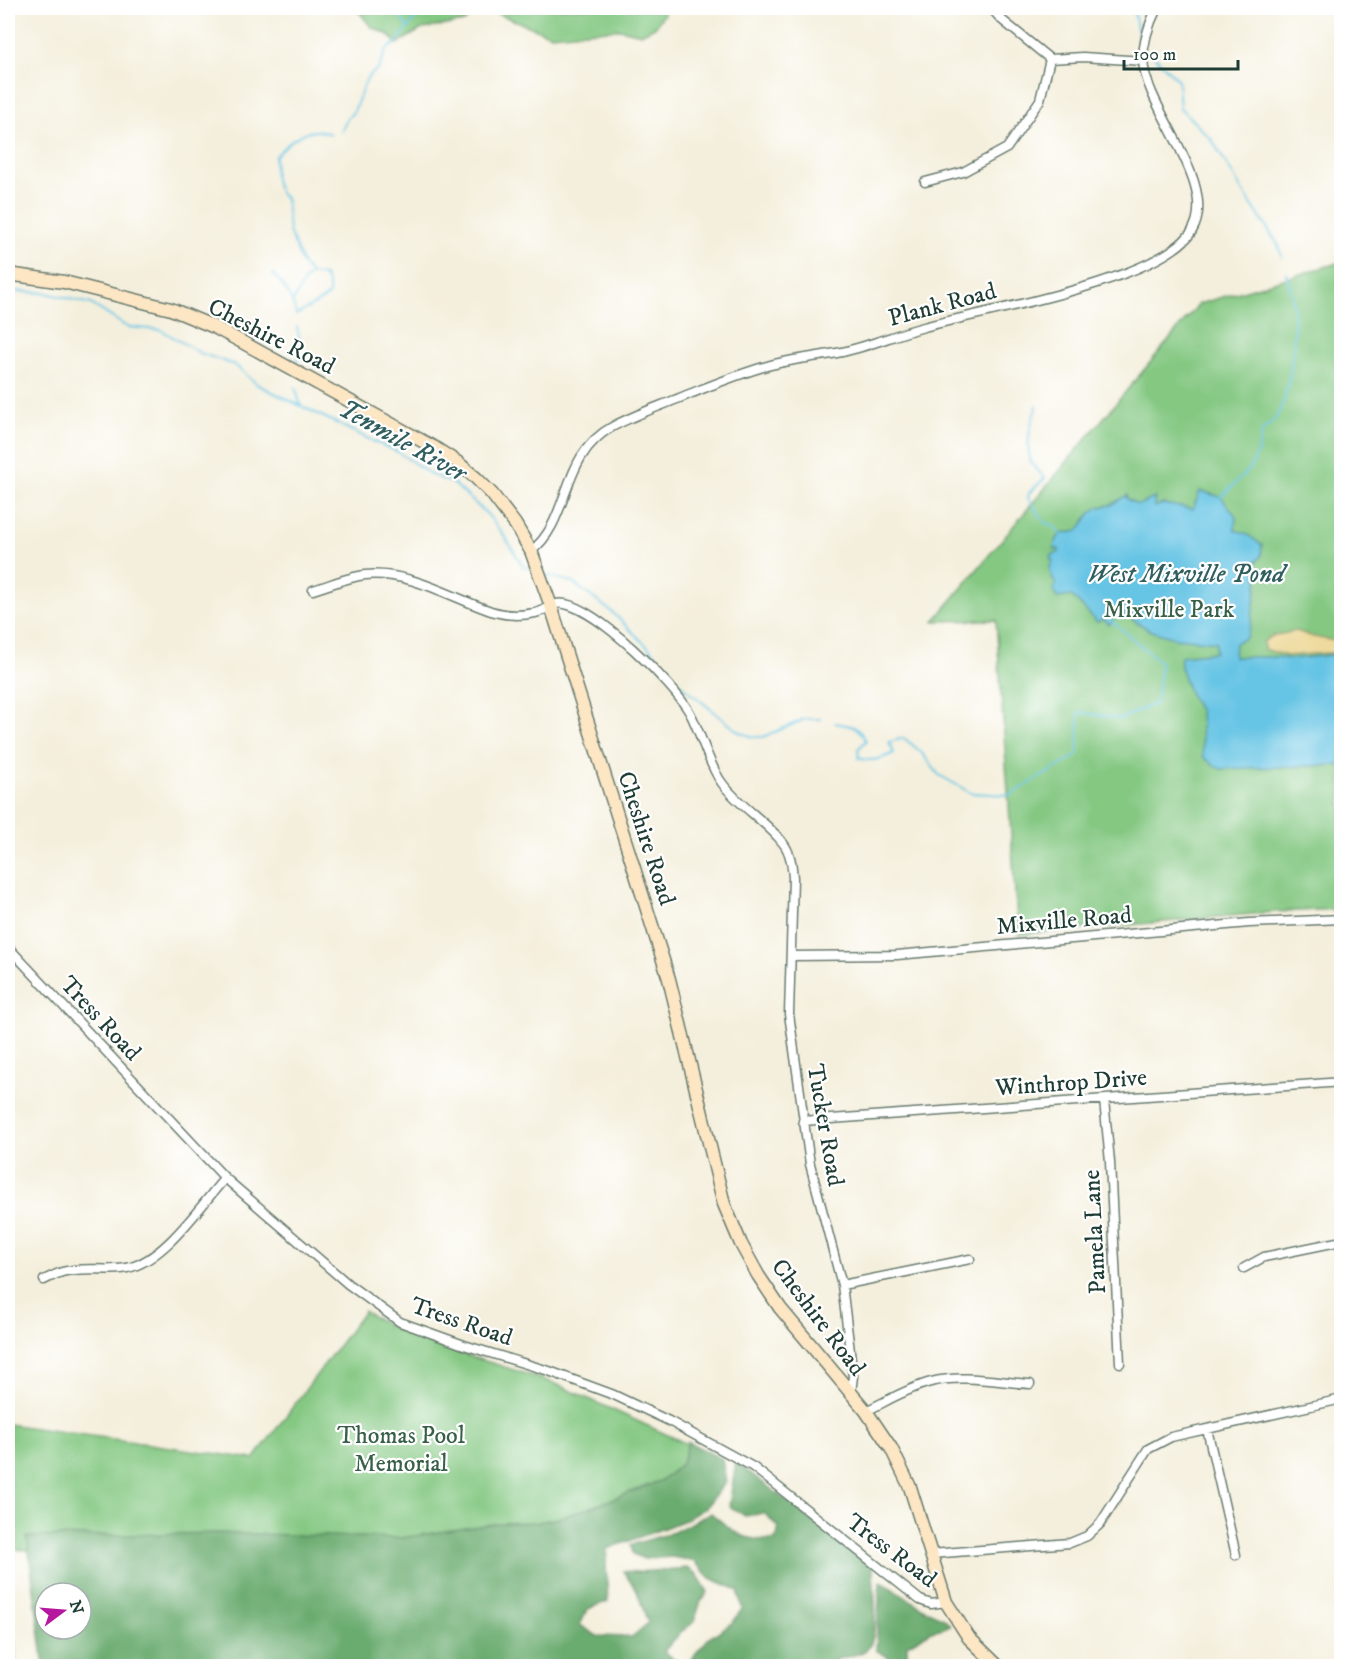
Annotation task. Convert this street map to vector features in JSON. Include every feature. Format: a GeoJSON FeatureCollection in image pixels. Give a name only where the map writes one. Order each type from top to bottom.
{"type":"FeatureCollection","features":[{"type":"Feature","properties":{"kind":"main road","name":"Cheshire Road"},"geometry":{"type":"LineString","coordinates":[[8,274],[64,282],[171,309],[212,326],[457,462],[492,494],[515,525],[538,566],[669,979],[724,1204],[741,1244],[780,1308],[866,1411],[891,1448],[910,1487],[946,1602],[969,1638],[998,1666]]}},
{"type":"Feature","properties":{"kind":"street"},"geometry":{"type":"LineString","coordinates":[[991,8],[1002,20],[1050,59],[1083,57],[1143,61]]}},
{"type":"Feature","properties":{"kind":"street","name":"Plank Road"},"geometry":{"type":"LineString","coordinates":[[531,551],[539,545],[548,531],[584,450],[598,435],[620,422],[727,379],[764,367],[854,348],[924,327],[1077,288],[1135,270],[1159,259],[1179,246],[1194,228],[1198,206],[1187,164],[1148,81],[1143,61],[1146,34],[1157,8]]}},
{"type":"Feature","properties":{"kind":"street"},"geometry":{"type":"LineString","coordinates":[[925,182],[963,172],[1007,148],[1040,100],[1050,59]]}},
{"type":"Feature","properties":{"kind":"street"},"geometry":{"type":"LineString","coordinates":[[313,590],[364,575],[385,575],[405,578],[468,603],[508,615],[535,614],[551,606]]}},
{"type":"Feature","properties":{"kind":"street","name":"Tucker Road"},"geometry":{"type":"LineString","coordinates":[[551,606],[565,604],[579,609],[598,621],[655,670],[689,711],[722,783],[784,844],[791,861],[793,878],[789,1014],[810,1164],[842,1285],[854,1377],[850,1393]]}},
{"type":"Feature","properties":{"kind":"street","name":"Mixville Road"},"geometry":{"type":"LineString","coordinates":[[791,957],[897,955],[1248,923],[1341,919]]}},
{"type":"Feature","properties":{"kind":"street","name":"Tress Road"},"geometry":{"type":"LineString","coordinates":[[8,947],[225,1178],[348,1284],[400,1322],[464,1345],[549,1371],[614,1395],[669,1421],[753,1467],[920,1600],[931,1604],[946,1602]]}},
{"type":"Feature","properties":{"kind":"street","name":"Winthrop Drive"},"geometry":{"type":"LineString","coordinates":[[803,1121],[1341,1082]]}},
{"type":"Feature","properties":{"kind":"street","name":"Pamela Lane"},"geometry":{"type":"LineString","coordinates":[[1104,1100],[1110,1162],[1120,1363]]}},
{"type":"Feature","properties":{"kind":"street"},"geometry":{"type":"LineString","coordinates":[[44,1280],[63,1272],[126,1269],[154,1257],[225,1178]]}},
{"type":"Feature","properties":{"kind":"street"},"geometry":{"type":"LineString","coordinates":[[1244,1268],[1264,1257],[1341,1241]]}},
{"type":"Feature","properties":{"kind":"street"},"geometry":{"type":"LineString","coordinates":[[842,1285],[970,1259]]}},
{"type":"Feature","properties":{"kind":"street"},"geometry":{"type":"LineString","coordinates":[[866,1411],[904,1392],[931,1382],[958,1378],[1030,1384]]}},
{"type":"Feature","properties":{"kind":"street"},"geometry":{"type":"LineString","coordinates":[[931,1554],[1070,1543],[1087,1536],[1100,1524],[1148,1449],[1171,1437],[1341,1399]]}},
{"type":"Feature","properties":{"kind":"street"},"geometry":{"type":"LineString","coordinates":[[1207,1429],[1236,1555]]}},
{"type":"Feature","properties":{"kind":"green space"},"geometry":{"type":"Polygon","coordinates":[[[356,8],[483,8],[464,22],[422,29],[397,44],[387,34],[371,27],[356,8]]]}},
{"type":"Feature","properties":{"kind":"green space"},"geometry":{"type":"Polygon","coordinates":[[[483,8],[664,8],[664,14],[655,27],[641,34],[620,29],[551,35],[483,8]]]}},
{"type":"Feature","properties":{"kind":"green space","name":"Mixville Park"},"geometry":{"type":"Polygon","coordinates":[[[1341,262],[1341,909],[1275,912],[1018,935],[996,620],[934,621],[1199,304],[1341,262]]]}},
{"type":"Feature","properties":{"kind":"green space","name":"Thomas Pool Memorial"},"geometry":{"type":"Polygon","coordinates":[[[364,1311],[386,1324],[435,1345],[563,1387],[718,1458],[654,1525],[129,1554],[8,1549],[8,1424],[254,1459],[364,1311]]]}},
{"type":"Feature","properties":{"kind":"green space"},"geometry":{"type":"Polygon","coordinates":[[[688,1442],[722,1459],[726,1482],[705,1508],[683,1521],[607,1549],[608,1601],[588,1609],[580,1625],[597,1636],[632,1637],[648,1623],[637,1591],[623,1571],[687,1568],[697,1574],[708,1592],[701,1601],[694,1622],[680,1633],[664,1651],[676,1661],[689,1661],[709,1638],[732,1623],[742,1609],[738,1590],[710,1578],[694,1561],[672,1557],[644,1559],[633,1554],[631,1545],[674,1532],[711,1513],[726,1526],[746,1537],[775,1540],[778,1527],[764,1513],[745,1516],[729,1506],[736,1462],[873,1567],[875,1624],[871,1644],[863,1652],[838,1659],[826,1666],[44,1666],[41,1641],[93,1641],[93,1581],[33,1583],[27,1537],[216,1533],[401,1538],[498,1523],[538,1522],[558,1518],[662,1480],[682,1463],[688,1442]]]}},
{"type":"Feature","properties":{"kind":"green space"},"geometry":{"type":"Polygon","coordinates":[[[8,1567],[16,1666],[8,1666],[8,1567]]]}},
{"type":"Feature","properties":{"kind":"green space"},"geometry":{"type":"Polygon","coordinates":[[[880,1581],[928,1611],[944,1618],[950,1625],[931,1631],[907,1645],[908,1666],[887,1666],[888,1657],[876,1650],[880,1581]]]}},
{"type":"Feature","properties":{"kind":"sand"},"geometry":{"type":"Polygon","coordinates":[[[1296,631],[1341,642],[1341,652],[1287,656],[1264,649],[1264,641],[1272,636],[1296,631]]]}},
{"type":"Feature","properties":{"kind":"water","name":"West Mixville Pond"},"geometry":{"type":"Polygon","coordinates":[[[1200,491],[1221,497],[1236,516],[1235,530],[1245,533],[1262,545],[1261,556],[1254,565],[1258,580],[1250,627],[1246,638],[1235,643],[1234,657],[1290,659],[1341,654],[1341,765],[1220,769],[1203,757],[1200,712],[1189,692],[1181,669],[1181,656],[1215,652],[1216,642],[1174,638],[1151,631],[1119,611],[1111,614],[1113,620],[1109,625],[1104,619],[1097,622],[1072,596],[1057,598],[1053,590],[1056,585],[1050,570],[1053,561],[1050,559],[1052,555],[1059,552],[1059,549],[1054,549],[1060,534],[1078,531],[1090,514],[1099,507],[1111,505],[1127,495],[1127,499],[1138,505],[1155,498],[1154,507],[1163,504],[1193,509],[1200,491]]]}},
{"type":"Feature","properties":{"kind":"waterway"},"geometry":{"type":"LineString","coordinates":[[395,8],[408,28]]}},
{"type":"Feature","properties":{"kind":"waterway"},"geometry":{"type":"LineString","coordinates":[[341,132],[354,111],[367,78],[379,68],[386,50],[396,43],[422,8]]}},
{"type":"Feature","properties":{"kind":"waterway"},"geometry":{"type":"LineString","coordinates":[[1133,8],[1139,37]]}},
{"type":"Feature","properties":{"kind":"waterway"},"geometry":{"type":"LineString","coordinates":[[1149,51],[1178,80],[1180,108],[1212,140],[1279,246],[1282,257]]}},
{"type":"Feature","properties":{"kind":"waterway"},"geometry":{"type":"LineString","coordinates":[[296,315],[324,299],[329,294],[329,286],[324,276],[311,274],[303,265],[289,231],[286,199],[277,185],[275,157],[304,133],[322,131],[331,134]]}},
{"type":"Feature","properties":{"kind":"waterway"},"geometry":{"type":"LineString","coordinates":[[1221,497],[1250,469],[1258,451],[1263,429],[1273,421],[1281,408],[1287,390],[1293,350],[1294,314],[1286,273]]}},
{"type":"Feature","properties":{"kind":"waterway"},"geometry":{"type":"LineString","coordinates":[[273,274],[287,292],[296,314]]}},
{"type":"Feature","properties":{"kind":"waterway"},"geometry":{"type":"LineString","coordinates":[[293,302],[303,282],[311,274]]}},
{"type":"Feature","properties":{"kind":"waterway","name":"Tenmile River"},"geometry":{"type":"LineString","coordinates":[[8,291],[46,293],[91,304],[127,327],[161,330],[200,353],[235,365],[258,385],[398,452],[430,474],[453,483],[488,515],[523,566],[534,571]]}},
{"type":"Feature","properties":{"kind":"waterway"},"geometry":{"type":"LineString","coordinates":[[295,364],[300,350],[297,327]]}},
{"type":"Feature","properties":{"kind":"waterway"},"geometry":{"type":"LineString","coordinates":[[295,387],[301,406]]}},
{"type":"Feature","properties":{"kind":"waterway"},"geometry":{"type":"LineString","coordinates":[[1037,406],[1028,442],[1032,464],[1045,478],[1029,493],[1028,498],[1045,523],[1053,525],[1061,535]]}},
{"type":"Feature","properties":{"kind":"waterway","name":"Tenmile River"},"geometry":{"type":"LineString","coordinates":[[545,575],[572,582],[612,612],[656,655],[681,685],[739,732],[753,737],[763,737],[805,719],[821,719]]}},
{"type":"Feature","properties":{"kind":"waterway","name":"Tenmile River"},"geometry":{"type":"LineString","coordinates":[[835,723],[854,727],[864,736],[866,741],[858,749],[859,758],[872,760],[890,755],[894,753],[889,742],[904,738],[921,752],[939,775],[971,793],[1010,795],[1078,755],[1079,712],[1120,719],[1156,703],[1161,663],[1112,621]]}}]}
